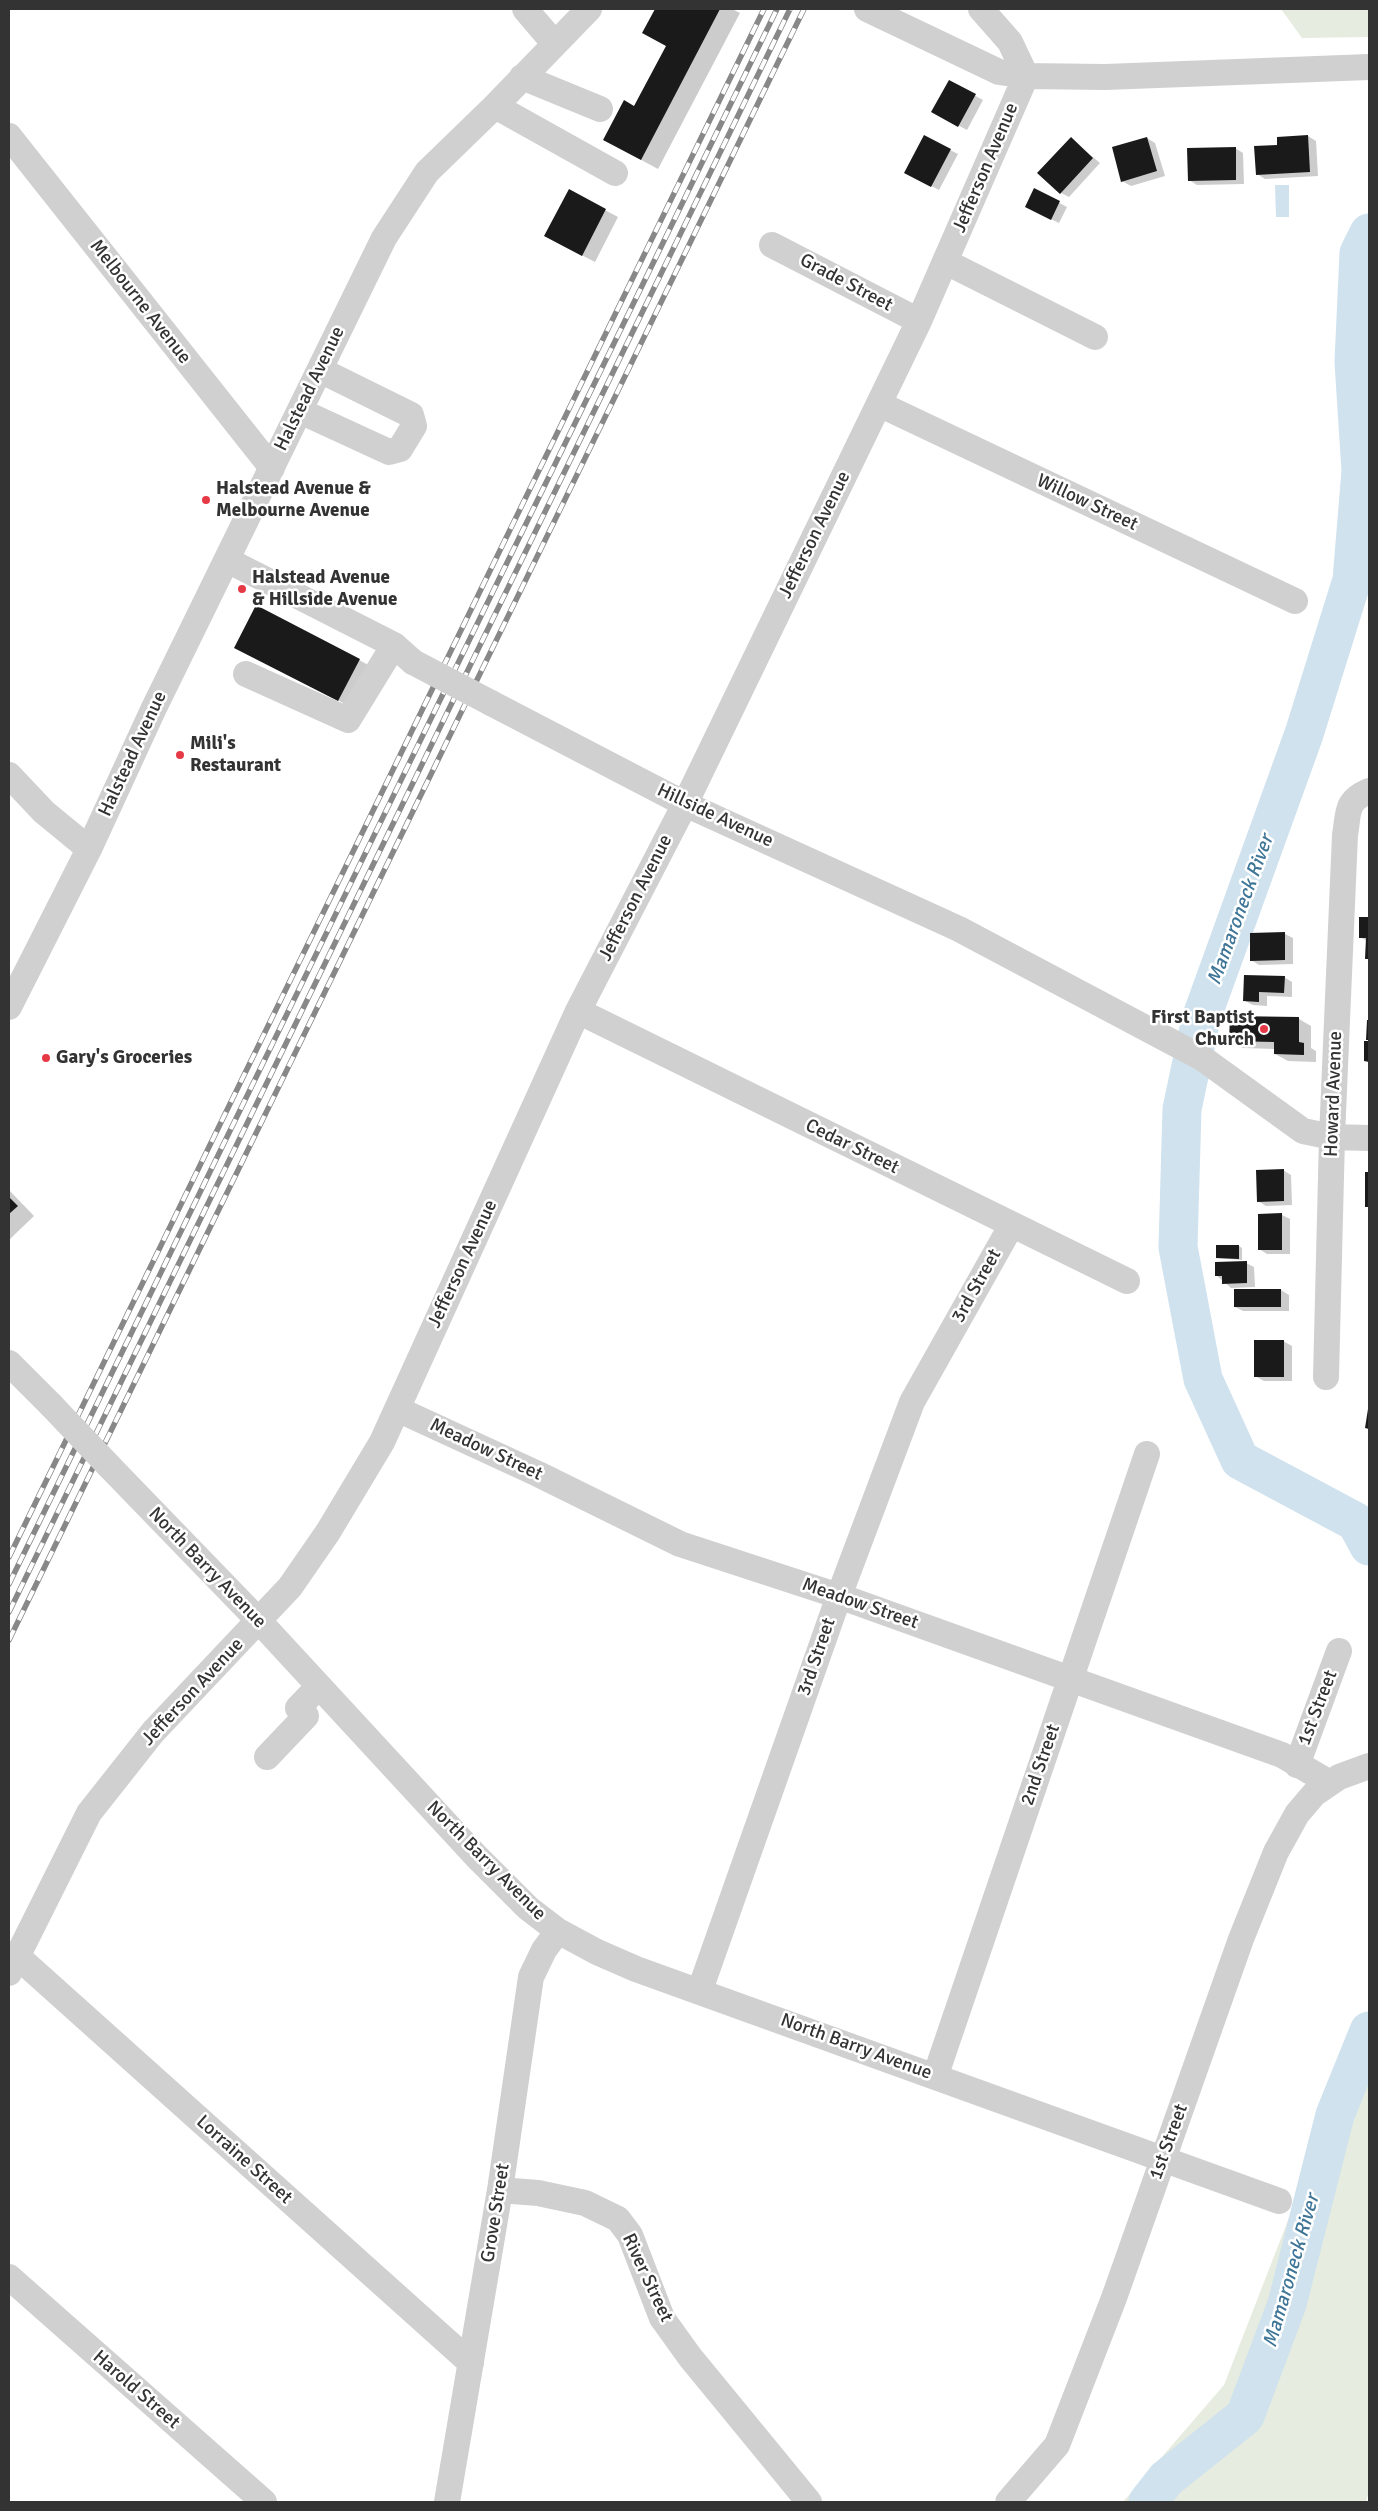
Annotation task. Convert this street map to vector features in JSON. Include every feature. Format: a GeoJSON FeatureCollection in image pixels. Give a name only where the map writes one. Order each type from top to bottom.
{"type":"FeatureCollection","features":[{"type":"Feature","properties":{"kind":"street"},"geometry":{"type":"LineString","coordinates":[[525,9],[554,43]]}},
{"type":"Feature","properties":{"kind":"street","name":"Halstead Avenue"},"geometry":{"type":"LineString","coordinates":[[9,1007],[89,849],[153,710],[384,238],[427,172],[495,106],[589,9]]}},
{"type":"Feature","properties":{"kind":"street"},"geometry":{"type":"LineString","coordinates":[[867,9],[916,19],[998,72],[1026,76],[1105,77],[1369,67]]}},
{"type":"Feature","properties":{"kind":"street"},"geometry":{"type":"LineString","coordinates":[[981,9],[1010,42],[1026,76]]}},
{"type":"Feature","properties":{"kind":"street","name":"Jefferson Avenue"},"geometry":{"type":"LineString","coordinates":[[13,1964],[89,1813],[153,1732],[290,1587],[328,1532],[382,1442],[578,1012],[685,804],[919,321],[1026,76]]}},
{"type":"Feature","properties":{"kind":"street"},"geometry":{"type":"LineString","coordinates":[[522,77],[600,109]]}},
{"type":"Feature","properties":{"kind":"street"},"geometry":{"type":"LineString","coordinates":[[495,106],[616,173]]}},
{"type":"Feature","properties":{"kind":"street","name":"Melbourne Avenue"},"geometry":{"type":"LineString","coordinates":[[9,136],[272,468]]}},
{"type":"Feature","properties":{"kind":"street","name":"Grade Street"},"geometry":{"type":"LineString","coordinates":[[772,245],[919,321]]}},
{"type":"Feature","properties":{"kind":"street"},"geometry":{"type":"LineString","coordinates":[[946,262],[1096,337]]}},
{"type":"Feature","properties":{"kind":"street"},"geometry":{"type":"LineString","coordinates":[[300,411],[389,452],[400,449],[414,426],[410,415],[320,370]]}},
{"type":"Feature","properties":{"kind":"street","name":"Willow Street"},"geometry":{"type":"LineString","coordinates":[[879,404],[1295,601]]}},
{"type":"Feature","properties":{"kind":"street","name":"Hillside Avenue"},"geometry":{"type":"LineString","coordinates":[[227,560],[403,653],[491,704],[685,804],[959,929],[1172,1042],[1208,1063],[1303,1131],[1332,1137],[1369,1138]]}},
{"type":"Feature","properties":{"kind":"street"},"geometry":{"type":"LineString","coordinates":[[246,674],[348,720],[403,653]]}},
{"type":"Feature","properties":{"kind":"street"},"geometry":{"type":"LineString","coordinates":[[9,775],[44,812],[89,849]]}},
{"type":"Feature","properties":{"kind":"street","name":"Howard Avenue"},"geometry":{"type":"LineString","coordinates":[[1326,1377],[1332,1137],[1345,835],[1351,802],[1357,796],[1369,791]]}},
{"type":"Feature","properties":{"kind":"street","name":"Cedar Street"},"geometry":{"type":"LineString","coordinates":[[578,1012],[1011,1226],[1127,1281]]}},
{"type":"Feature","properties":{"kind":"street","name":"3rd Street"},"geometry":{"type":"LineString","coordinates":[[700,1990],[839,1596],[912,1402],[1011,1226]]}},
{"type":"Feature","properties":{"kind":"street","name":"North Barry Avenue"},"geometry":{"type":"LineString","coordinates":[[9,1363],[259,1621],[476,1856],[528,1908],[558,1930],[597,1952],[628,1966],[700,1990],[1279,2202]]}},
{"type":"Feature","properties":{"kind":"street","name":"Meadow Street"},"geometry":{"type":"LineString","coordinates":[[397,1409],[538,1474],[680,1544],[839,1596],[1282,1755],[1330,1783]]}},
{"type":"Feature","properties":{"kind":"street","name":"2nd Street"},"geometry":{"type":"LineString","coordinates":[[935,2076],[1147,1454]]}},
{"type":"Feature","properties":{"kind":"street","name":"1st Street"},"geometry":{"type":"LineString","coordinates":[[1297,1765],[1340,1651]]}},
{"type":"Feature","properties":{"kind":"street"},"geometry":{"type":"LineString","coordinates":[[267,1757],[306,1716],[298,1708],[319,1686]]}},
{"type":"Feature","properties":{"kind":"street"},"geometry":{"type":"LineString","coordinates":[[1330,1783],[1369,1766]]}},
{"type":"Feature","properties":{"kind":"street","name":"1st Street"},"geometry":{"type":"LineString","coordinates":[[1008,2502],[1057,2445],[1114,2298],[1241,1940],[1276,1852],[1297,1814],[1314,1794],[1330,1783]]}},
{"type":"Feature","properties":{"kind":"street","name":"Grove Street"},"geometry":{"type":"LineString","coordinates":[[447,2502],[500,2190],[531,1976],[544,1950],[558,1930]]}},
{"type":"Feature","properties":{"kind":"street","name":"Lorraine Street"},"geometry":{"type":"LineString","coordinates":[[13,1964],[471,2363]]}},
{"type":"Feature","properties":{"kind":"street","name":"River Street"},"geometry":{"type":"LineString","coordinates":[[500,2190],[538,2193],[585,2203],[618,2219],[630,2235],[662,2318],[690,2357],[808,2502]]}},
{"type":"Feature","properties":{"kind":"street","name":"Harold Street"},"geometry":{"type":"LineString","coordinates":[[9,2277],[264,2502]]}},
{"type":"Feature","properties":{"kind":"shaded area"},"geometry":{"type":"Polygon","coordinates":[[[1281,9],[1369,9],[1369,37],[1302,38],[1281,9]]]}},
{"type":"Feature","properties":{"kind":"shaded area"},"geometry":{"type":"Polygon","coordinates":[[[1369,2012],[1369,2491],[1366,2502],[1123,2502],[1224,2385],[1369,2012]]]}},
{"type":"Feature","properties":{"kind":"water"},"geometry":{"type":"Polygon","coordinates":[[[1275,185],[1289,185],[1289,217],[1276,217],[1275,185]]]}},
{"type":"Feature","properties":{"kind":"building"},"geometry":{"type":"Polygon","coordinates":[[[655,9],[720,9],[641,160],[603,140],[624,100],[634,106],[666,46],[642,33],[655,9]]]}},
{"type":"Feature","properties":{"kind":"building"},"geometry":{"type":"Polygon","coordinates":[[[949,80],[976,94],[958,127],[931,112],[949,80]]]}},
{"type":"Feature","properties":{"kind":"building"},"geometry":{"type":"Polygon","coordinates":[[[924,135],[951,149],[931,187],[904,173],[924,135]]]}},
{"type":"Feature","properties":{"kind":"building"},"geometry":{"type":"Polygon","coordinates":[[[1308,135],[1310,172],[1256,175],[1254,146],[1277,145],[1277,137],[1308,135]]]}},
{"type":"Feature","properties":{"kind":"building"},"geometry":{"type":"Polygon","coordinates":[[[1071,137],[1093,158],[1060,194],[1037,173],[1071,137]]]}},
{"type":"Feature","properties":{"kind":"building"},"geometry":{"type":"Polygon","coordinates":[[[1147,137],[1157,171],[1121,182],[1112,147],[1147,137]]]}},
{"type":"Feature","properties":{"kind":"building"},"geometry":{"type":"Polygon","coordinates":[[[1236,147],[1236,180],[1188,181],[1187,148],[1236,147]]]}},
{"type":"Feature","properties":{"kind":"building"},"geometry":{"type":"Polygon","coordinates":[[[1034,188],[1060,201],[1051,220],[1025,207],[1034,188]]]}},
{"type":"Feature","properties":{"kind":"building"},"geometry":{"type":"Polygon","coordinates":[[[569,189],[606,209],[582,256],[544,236],[569,189]]]}},
{"type":"Feature","properties":{"kind":"building"},"geometry":{"type":"Polygon","coordinates":[[[256,605],[360,659],[338,701],[234,648],[256,605]]]}},
{"type":"Feature","properties":{"kind":"building"},"geometry":{"type":"Polygon","coordinates":[[[1359,917],[1369,917],[1369,959],[1365,959],[1366,938],[1359,938],[1359,917]]]}},
{"type":"Feature","properties":{"kind":"building"},"geometry":{"type":"Polygon","coordinates":[[[1285,932],[1285,960],[1250,961],[1250,933],[1285,932]]]}},
{"type":"Feature","properties":{"kind":"building"},"geometry":{"type":"Polygon","coordinates":[[[1244,975],[1285,976],[1284,993],[1259,992],[1259,1002],[1243,1001],[1244,975]]]}},
{"type":"Feature","properties":{"kind":"building","name":"First Baptist Church"},"geometry":{"type":"Polygon","coordinates":[[[1230,1016],[1299,1017],[1299,1042],[1304,1043],[1304,1055],[1274,1054],[1274,1042],[1229,1041],[1230,1016]]]}},
{"type":"Feature","properties":{"kind":"building"},"geometry":{"type":"Polygon","coordinates":[[[1367,1020],[1369,1020],[1369,1040],[1366,1040],[1367,1020]]]}},
{"type":"Feature","properties":{"kind":"building"},"geometry":{"type":"Polygon","coordinates":[[[1364,1041],[1369,1041],[1369,1062],[1364,1061],[1364,1041]]]}},
{"type":"Feature","properties":{"kind":"building"},"geometry":{"type":"Polygon","coordinates":[[[1284,1169],[1284,1201],[1257,1202],[1256,1170],[1284,1169]]]}},
{"type":"Feature","properties":{"kind":"building"},"geometry":{"type":"Polygon","coordinates":[[[1365,1172],[1369,1172],[1369,1207],[1365,1207],[1365,1172]]]}},
{"type":"Feature","properties":{"kind":"building"},"geometry":{"type":"Polygon","coordinates":[[[9,1197],[18,1206],[9,1214],[9,1197]]]}},
{"type":"Feature","properties":{"kind":"building"},"geometry":{"type":"Polygon","coordinates":[[[1282,1213],[1282,1250],[1258,1250],[1258,1214],[1282,1213]]]}},
{"type":"Feature","properties":{"kind":"building"},"geometry":{"type":"Polygon","coordinates":[[[1216,1245],[1239,1245],[1239,1259],[1216,1258],[1216,1245]]]}},
{"type":"Feature","properties":{"kind":"building"},"geometry":{"type":"Polygon","coordinates":[[[1247,1261],[1247,1283],[1222,1284],[1222,1276],[1215,1276],[1215,1262],[1247,1261]]]}},
{"type":"Feature","properties":{"kind":"building"},"geometry":{"type":"Polygon","coordinates":[[[1234,1289],[1281,1289],[1281,1307],[1234,1307],[1234,1289]]]}},
{"type":"Feature","properties":{"kind":"building"},"geometry":{"type":"Polygon","coordinates":[[[1254,1340],[1284,1340],[1284,1377],[1254,1377],[1254,1340]]]}},
{"type":"Feature","properties":{"kind":"building"},"geometry":{"type":"Polygon","coordinates":[[[1369,1409],[1369,1429],[1365,1428],[1369,1409]]]}},
{"type":"Feature","properties":{"kind":"waterway","name":"Mamaroneck River"},"geometry":{"type":"LineString","coordinates":[[1369,233],[1359,253],[1354,362],[1361,471],[1352,580],[1304,734],[1201,1019],[1182,1109],[1178,1247],[1203,1379],[1240,1460],[1356,1522],[1369,1546]]}},
{"type":"Feature","properties":{"kind":"waterway","name":"Mamaroneck River"},"geometry":{"type":"LineString","coordinates":[[1148,2502],[1166,2479],[1245,2416],[1287,2304],[1335,2115],[1369,2031]]}},
{"type":"Feature","properties":{"kind":"railway"},"geometry":{"type":"LineString","coordinates":[[9,1557],[764,9]]}},
{"type":"Feature","properties":{"kind":"railway"},"geometry":{"type":"LineString","coordinates":[[9,1584],[777,9]]}},
{"type":"Feature","properties":{"kind":"railway"},"geometry":{"type":"LineString","coordinates":[[9,1612],[790,9]]}},
{"type":"Feature","properties":{"kind":"railway"},"geometry":{"type":"LineString","coordinates":[[9,1640],[804,9]]}},
{"type":"Feature","properties":{"kind":"place","name":"Halstead Avenue & Melbourne Avenue"},"geometry":{"type":"Point","coordinates":[206,500]}},
{"type":"Feature","properties":{"kind":"place","name":"Halstead Avenue & Hillside Avenue"},"geometry":{"type":"Point","coordinates":[242,589]}},
{"type":"Feature","properties":{"kind":"place","name":"Mili's Restaurant"},"geometry":{"type":"Point","coordinates":[180,755]}},
{"type":"Feature","properties":{"kind":"place","name":"First Baptist Church"},"geometry":{"type":"Point","coordinates":[1264,1029]}},
{"type":"Feature","properties":{"kind":"place","name":"Gary's Groceries"},"geometry":{"type":"Point","coordinates":[46,1058]}}]}
